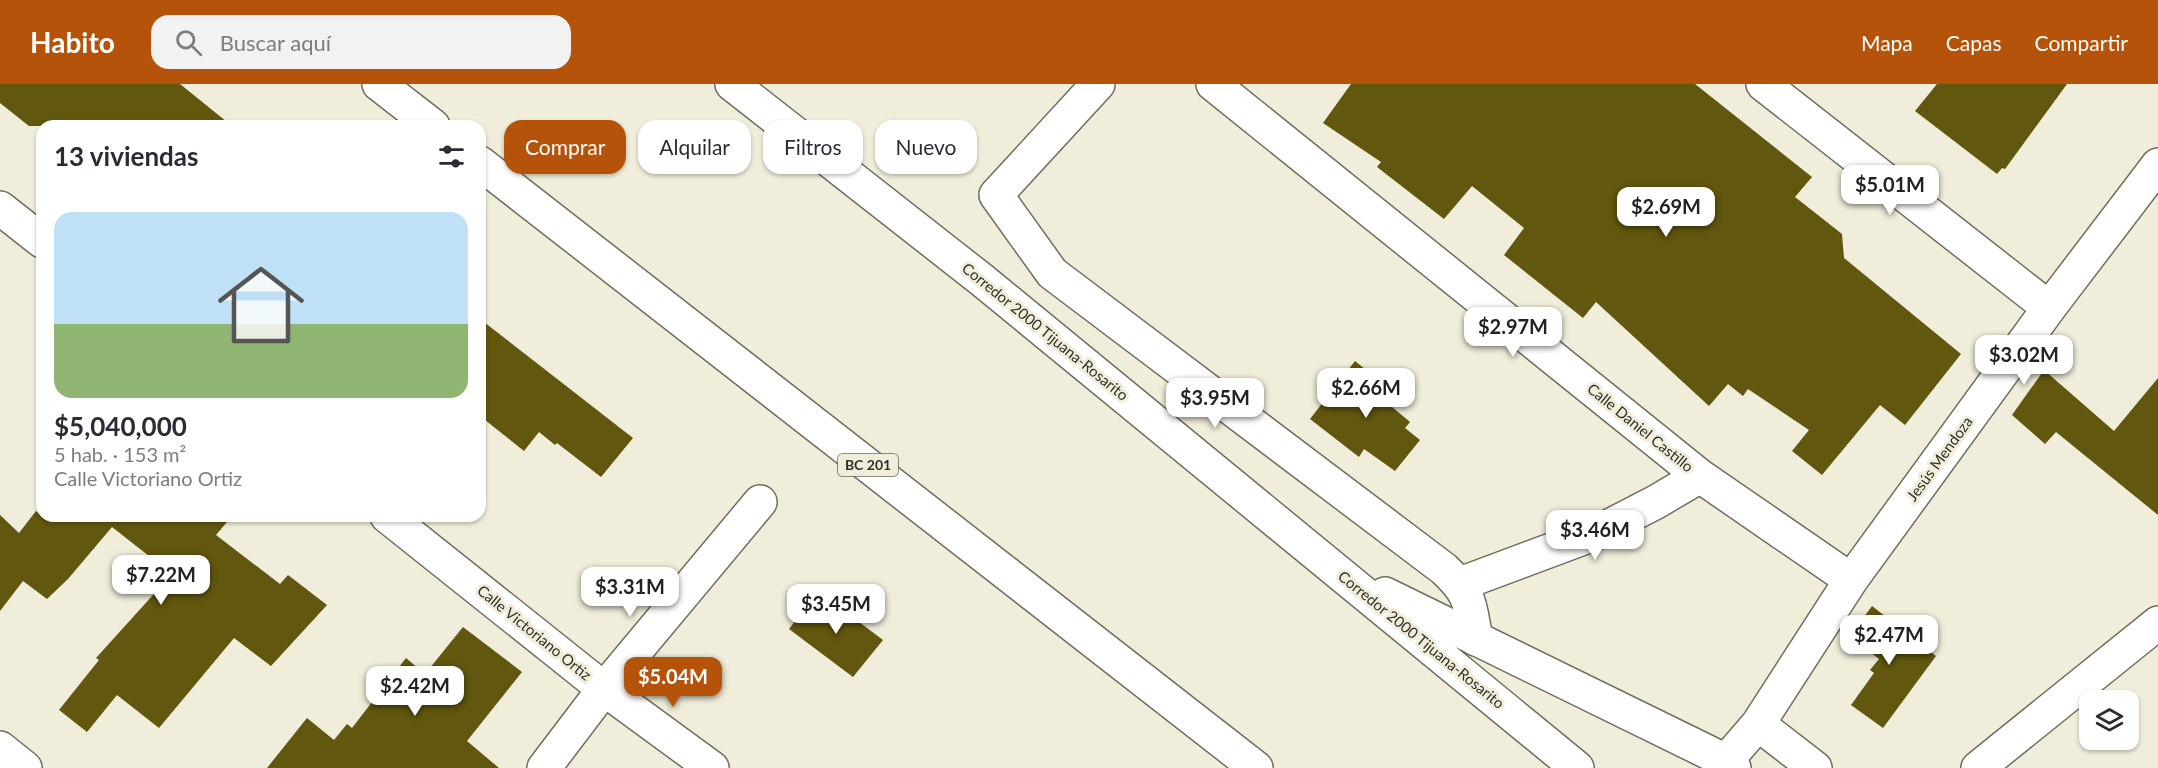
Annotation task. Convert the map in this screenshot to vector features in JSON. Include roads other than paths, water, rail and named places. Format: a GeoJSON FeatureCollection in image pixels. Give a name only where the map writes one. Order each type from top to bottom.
{"type":"FeatureCollection","features":[{"type":"Feature","properties":{"kind":"main road"},"geometry":{"type":"LineString","coordinates":[[379,84],[425,120]]}},
{"type":"Feature","properties":{"kind":"main road","name":"Corredor 2000 Tijuana-Rosarito"},"geometry":{"type":"LineString","coordinates":[[732,84],[982,280],[1577,768]]}},
{"type":"Feature","properties":{"kind":"main road"},"geometry":{"type":"LineString","coordinates":[[1098,84],[996,195],[1052,273],[1444,569],[1460,584],[1468,597],[1476,639]]}},
{"type":"Feature","properties":{"kind":"main road","name":"Calle Daniel Castillo"},"geometry":{"type":"LineString","coordinates":[[1213,84],[1700,476],[1851,580]]}},
{"type":"Feature","properties":{"kind":"main road"},"geometry":{"type":"LineString","coordinates":[[1763,84],[2049,308]]}},
{"type":"Feature","properties":{"kind":"main road","name":"Jesús Mendoza"},"geometry":{"type":"LineString","coordinates":[[1730,764],[1851,580],[2049,308],[2158,165]]}},
{"type":"Feature","properties":{"kind":"main road","name":"BC 201"},"geometry":{"type":"LineString","coordinates":[[486,168],[1256,768]]}},
{"type":"Feature","properties":{"kind":"main road"},"geometry":{"type":"LineString","coordinates":[[0,208],[36,236]]}},
{"type":"Feature","properties":{"kind":"main road"},"geometry":{"type":"LineString","coordinates":[[1460,584],[1594,534],[1700,476]]}},
{"type":"Feature","properties":{"kind":"main road"},"geometry":{"type":"LineString","coordinates":[[544,768],[604,689],[760,502]]}},
{"type":"Feature","properties":{"kind":"main road","name":"Calle Victoriano Ortiz"},"geometry":{"type":"LineString","coordinates":[[395,522],[604,689],[712,768]]}},
{"type":"Feature","properties":{"kind":"main road"},"geometry":{"type":"LineString","coordinates":[[1333,568],[1730,764]]}},
{"type":"Feature","properties":{"kind":"main road"},"geometry":{"type":"LineString","coordinates":[[1978,768],[2158,623]]}},
{"type":"Feature","properties":{"kind":"main road"},"geometry":{"type":"LineString","coordinates":[[1758,724],[1815,768]]}},
{"type":"Feature","properties":{"kind":"main road"},"geometry":{"type":"LineString","coordinates":[[0,748],[25,768]]}}]}
